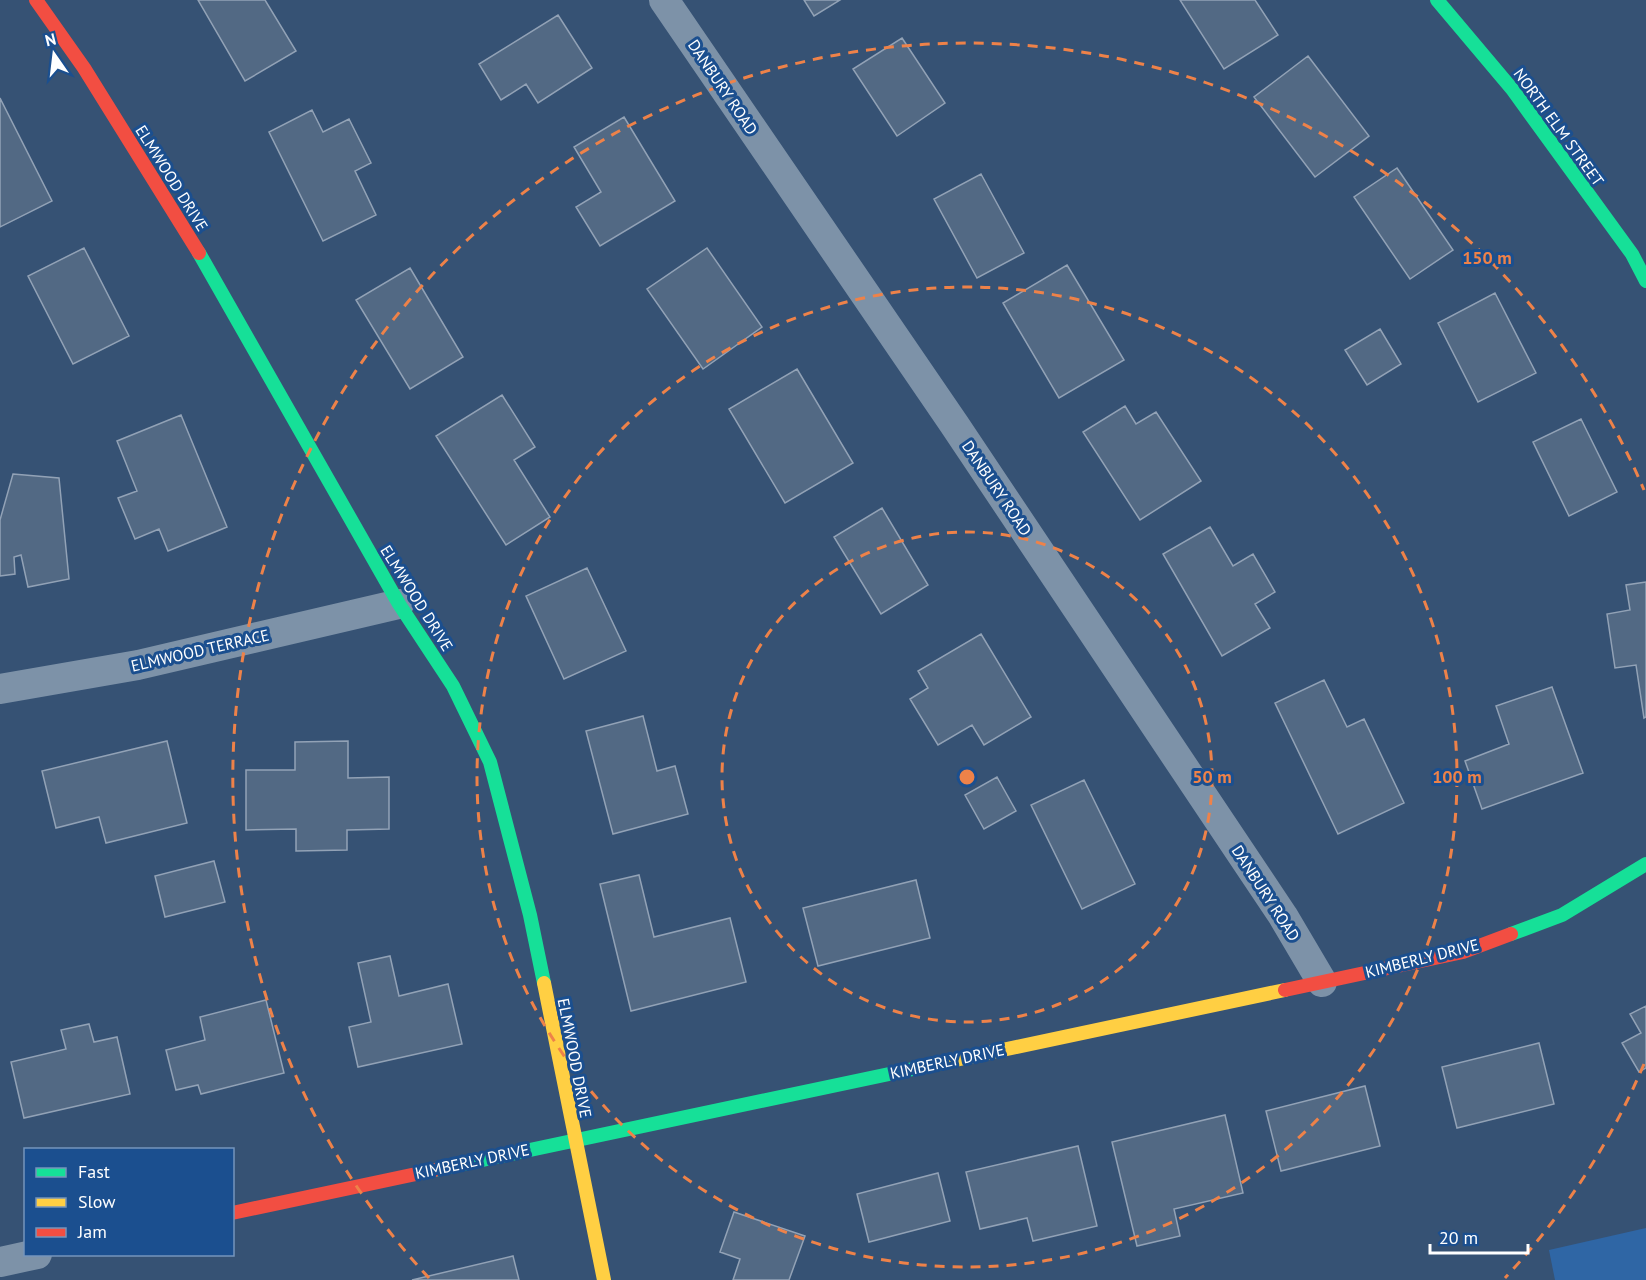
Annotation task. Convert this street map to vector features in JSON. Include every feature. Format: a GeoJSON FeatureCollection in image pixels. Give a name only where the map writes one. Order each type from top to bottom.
{"type":"FeatureCollection","features":[{"type":"Feature","properties":{"kind":"street","name":"ELMWOOD DRIVE"},"geometry":{"type":"LineString","coordinates":[[36,0],[84,68],[190,237],[399,604],[453,686],[490,762],[530,915],[604,1280]]}},
{"type":"Feature","properties":{"kind":"street","name":"DANBURY ROAD"},"geometry":{"type":"LineString","coordinates":[[664,0],[967,443],[1283,916],[1322,982]]}},
{"type":"Feature","properties":{"kind":"street","name":"NORTH ELM STREET"},"geometry":{"type":"LineString","coordinates":[[1437,0],[1512,89],[1632,254],[1646,281]]}},
{"type":"Feature","properties":{"kind":"street","name":"ELMWOOD TERRACE"},"geometry":{"type":"LineString","coordinates":[[0,689],[138,665],[399,604]]}},
{"type":"Feature","properties":{"kind":"street","name":"KIMBERLY DRIVE"},"geometry":{"type":"LineString","coordinates":[[234,1212],[1463,952],[1562,915],[1646,864]]}},
{"type":"Feature","properties":{"kind":"street"},"geometry":{"type":"LineString","coordinates":[[0,1263],[29,1256]]}},
{"type":"Feature","properties":{"kind":"shaded area"},"geometry":{"type":"Polygon","coordinates":[[[1646,1228],[1646,1280],[1555,1280],[1549,1250],[1646,1228]]]}},
{"type":"Feature","properties":{"kind":"building"},"geometry":{"type":"Polygon","coordinates":[[[198,0],[265,0],[296,51],[245,81],[198,0]]]}},
{"type":"Feature","properties":{"kind":"building"},"geometry":{"type":"Polygon","coordinates":[[[804,0],[840,0],[814,16],[804,0]]]}},
{"type":"Feature","properties":{"kind":"building"},"geometry":{"type":"Polygon","coordinates":[[[1180,0],[1255,0],[1278,35],[1224,69],[1180,0]]]}},
{"type":"Feature","properties":{"kind":"building"},"geometry":{"type":"Polygon","coordinates":[[[558,15],[592,68],[538,103],[526,84],[501,100],[479,64],[558,15]]]}},
{"type":"Feature","properties":{"kind":"building"},"geometry":{"type":"Polygon","coordinates":[[[902,38],[945,103],[897,136],[853,69],[902,38]]]}},
{"type":"Feature","properties":{"kind":"building"},"geometry":{"type":"Polygon","coordinates":[[[1308,56],[1369,136],[1315,177],[1254,97],[1308,56]]]}},
{"type":"Feature","properties":{"kind":"building"},"geometry":{"type":"Polygon","coordinates":[[[0,98],[52,201],[0,227],[0,98]]]}},
{"type":"Feature","properties":{"kind":"building"},"geometry":{"type":"Polygon","coordinates":[[[312,110],[323,132],[349,119],[371,163],[355,171],[376,215],[323,241],[269,132],[312,110]]]}},
{"type":"Feature","properties":{"kind":"building"},"geometry":{"type":"Polygon","coordinates":[[[624,117],[675,201],[600,246],[576,207],[601,192],[574,147],[624,117]]]}},
{"type":"Feature","properties":{"kind":"building"},"geometry":{"type":"Polygon","coordinates":[[[1397,168],[1453,250],[1410,279],[1354,197],[1397,168]]]}},
{"type":"Feature","properties":{"kind":"building"},"geometry":{"type":"Polygon","coordinates":[[[981,174],[1024,253],[977,278],[934,199],[981,174]]]}},
{"type":"Feature","properties":{"kind":"building"},"geometry":{"type":"Polygon","coordinates":[[[84,248],[129,336],[73,364],[28,276],[84,248]]]}},
{"type":"Feature","properties":{"kind":"building"},"geometry":{"type":"Polygon","coordinates":[[[707,248],[762,327],[703,369],[647,289],[707,248]]]}},
{"type":"Feature","properties":{"kind":"building"},"geometry":{"type":"Polygon","coordinates":[[[1067,265],[1124,360],[1059,398],[1003,303],[1067,265]]]}},
{"type":"Feature","properties":{"kind":"building"},"geometry":{"type":"Polygon","coordinates":[[[410,268],[463,357],[410,389],[356,300],[410,268]]]}},
{"type":"Feature","properties":{"kind":"building"},"geometry":{"type":"Polygon","coordinates":[[[1495,293],[1536,373],[1478,402],[1438,323],[1495,293]]]}},
{"type":"Feature","properties":{"kind":"building"},"geometry":{"type":"Polygon","coordinates":[[[1380,329],[1401,364],[1367,385],[1345,350],[1380,329]]]}},
{"type":"Feature","properties":{"kind":"building"},"geometry":{"type":"Polygon","coordinates":[[[797,369],[853,463],[785,503],[729,409],[797,369]]]}},
{"type":"Feature","properties":{"kind":"building"},"geometry":{"type":"Polygon","coordinates":[[[502,395],[535,447],[514,460],[550,517],[506,545],[436,436],[502,395]]]}},
{"type":"Feature","properties":{"kind":"building"},"geometry":{"type":"Polygon","coordinates":[[[1125,406],[1136,424],[1156,412],[1201,481],[1140,520],[1083,432],[1125,406]]]}},
{"type":"Feature","properties":{"kind":"building"},"geometry":{"type":"Polygon","coordinates":[[[181,415],[227,527],[168,551],[159,529],[135,539],[118,498],[137,491],[117,441],[181,415]]]}},
{"type":"Feature","properties":{"kind":"building"},"geometry":{"type":"Polygon","coordinates":[[[1581,419],[1617,492],[1569,516],[1533,442],[1581,419]]]}},
{"type":"Feature","properties":{"kind":"building"},"geometry":{"type":"Polygon","coordinates":[[[13,474],[59,478],[69,579],[28,587],[21,555],[14,557],[15,574],[0,576],[0,520],[13,474]]]}},
{"type":"Feature","properties":{"kind":"building"},"geometry":{"type":"Polygon","coordinates":[[[882,508],[928,585],[881,614],[834,537],[882,508]]]}},
{"type":"Feature","properties":{"kind":"building"},"geometry":{"type":"Polygon","coordinates":[[[1210,527],[1233,566],[1253,554],[1275,592],[1255,604],[1270,628],[1222,656],[1163,554],[1210,527]]]}},
{"type":"Feature","properties":{"kind":"building"},"geometry":{"type":"Polygon","coordinates":[[[587,568],[626,651],[564,679],[526,596],[587,568]]]}},
{"type":"Feature","properties":{"kind":"building"},"geometry":{"type":"Polygon","coordinates":[[[1646,582],[1646,717],[1644,718],[1636,665],[1615,668],[1607,614],[1630,610],[1626,585],[1646,582]]]}},
{"type":"Feature","properties":{"kind":"building"},"geometry":{"type":"Polygon","coordinates":[[[981,634],[1031,717],[984,745],[972,725],[938,745],[910,699],[928,688],[918,671],[981,634]]]}},
{"type":"Feature","properties":{"kind":"building"},"geometry":{"type":"Polygon","coordinates":[[[1324,680],[1347,727],[1364,719],[1404,803],[1338,834],[1275,703],[1324,680]]]}},
{"type":"Feature","properties":{"kind":"building"},"geometry":{"type":"Polygon","coordinates":[[[1552,687],[1583,773],[1482,809],[1465,761],[1509,744],[1496,706],[1552,687]]]}},
{"type":"Feature","properties":{"kind":"building"},"geometry":{"type":"Polygon","coordinates":[[[643,716],[657,771],[675,766],[688,814],[613,834],[586,731],[643,716]]]}},
{"type":"Feature","properties":{"kind":"building"},"geometry":{"type":"Polygon","coordinates":[[[167,741],[187,823],[106,843],[99,817],[56,828],[42,771],[167,741]]]}},
{"type":"Feature","properties":{"kind":"building"},"geometry":{"type":"Polygon","coordinates":[[[348,741],[348,778],[389,777],[389,829],[347,830],[347,850],[296,851],[296,829],[246,830],[246,770],[295,770],[295,742],[348,741]]]}},
{"type":"Feature","properties":{"kind":"building"},"geometry":{"type":"Polygon","coordinates":[[[997,777],[1016,811],[984,829],[965,795],[997,777]]]}},
{"type":"Feature","properties":{"kind":"building"},"geometry":{"type":"Polygon","coordinates":[[[1084,780],[1135,884],[1082,909],[1031,805],[1084,780]]]}},
{"type":"Feature","properties":{"kind":"building"},"geometry":{"type":"Polygon","coordinates":[[[214,861],[225,902],[165,917],[155,876],[214,861]]]}},
{"type":"Feature","properties":{"kind":"building"},"geometry":{"type":"Polygon","coordinates":[[[639,875],[654,937],[730,918],[746,982],[631,1011],[600,884],[639,875]]]}},
{"type":"Feature","properties":{"kind":"building"},"geometry":{"type":"Polygon","coordinates":[[[916,880],[930,938],[818,966],[803,908],[916,880]]]}},
{"type":"Feature","properties":{"kind":"building"},"geometry":{"type":"Polygon","coordinates":[[[390,956],[399,996],[448,984],[462,1044],[358,1067],[349,1027],[371,1022],[358,963],[390,956]]]}},
{"type":"Feature","properties":{"kind":"building"},"geometry":{"type":"Polygon","coordinates":[[[266,1000],[284,1073],[201,1094],[198,1085],[176,1090],[166,1050],[205,1040],[200,1017],[266,1000]]]}},
{"type":"Feature","properties":{"kind":"building"},"geometry":{"type":"Polygon","coordinates":[[[1646,1006],[1646,1068],[1639,1072],[1622,1043],[1641,1033],[1630,1014],[1646,1006]]]}},
{"type":"Feature","properties":{"kind":"building"},"geometry":{"type":"Polygon","coordinates":[[[89,1024],[94,1042],[117,1037],[130,1094],[24,1118],[11,1062],[66,1049],[61,1030],[89,1024]]]}},
{"type":"Feature","properties":{"kind":"building"},"geometry":{"type":"Polygon","coordinates":[[[1539,1043],[1554,1104],[1457,1128],[1442,1067],[1539,1043]]]}},
{"type":"Feature","properties":{"kind":"building"},"geometry":{"type":"Polygon","coordinates":[[[1365,1086],[1380,1146],[1281,1171],[1266,1111],[1365,1086]]]}},
{"type":"Feature","properties":{"kind":"building"},"geometry":{"type":"Polygon","coordinates":[[[1225,1115],[1243,1193],[1174,1209],[1180,1236],[1137,1246],[1112,1142],[1225,1115]]]}},
{"type":"Feature","properties":{"kind":"building"},"geometry":{"type":"Polygon","coordinates":[[[1078,1146],[1097,1226],[1033,1241],[1027,1218],[980,1229],[966,1172],[1078,1146]]]}},
{"type":"Feature","properties":{"kind":"building"},"geometry":{"type":"Polygon","coordinates":[[[938,1173],[950,1221],[869,1242],[857,1194],[938,1173]]]}},
{"type":"Feature","properties":{"kind":"building"},"geometry":{"type":"Polygon","coordinates":[[[734,1212],[805,1236],[789,1280],[733,1280],[740,1259],[720,1252],[734,1212]]]}},
{"type":"Feature","properties":{"kind":"building"},"geometry":{"type":"Polygon","coordinates":[[[513,1256],[519,1280],[412,1280],[513,1256]]]}},
{"type":"Feature","properties":{"kind":"traffic: fast"},"geometry":{"type":"LineString","coordinates":[[1437,0],[1512,89],[1632,254],[1646,281]]}},
{"type":"Feature","properties":{"kind":"traffic: fast"},"geometry":{"type":"LineString","coordinates":[[199,253],[399,604],[453,686],[490,762],[530,915],[544,983]]}},
{"type":"Feature","properties":{"kind":"traffic: fast"},"geometry":{"type":"LineString","coordinates":[[1511,934],[1562,915],[1646,864]]}},
{"type":"Feature","properties":{"kind":"traffic: fast"},"geometry":{"type":"LineString","coordinates":[[435,1170],[946,1062]]}},
{"type":"Feature","properties":{"kind":"traffic: slow"},"geometry":{"type":"LineString","coordinates":[[544,983],[604,1280]]}},
{"type":"Feature","properties":{"kind":"traffic: slow"},"geometry":{"type":"LineString","coordinates":[[946,1062],[1285,990]]}},
{"type":"Feature","properties":{"kind":"traffic: jam"},"geometry":{"type":"LineString","coordinates":[[36,0],[84,68],[199,253]]}},
{"type":"Feature","properties":{"kind":"traffic: jam"},"geometry":{"type":"LineString","coordinates":[[1285,990],[1463,952],[1511,934]]}},
{"type":"Feature","properties":{"kind":"traffic: jam"},"geometry":{"type":"LineString","coordinates":[[234,1213],[435,1170]]}}]}
